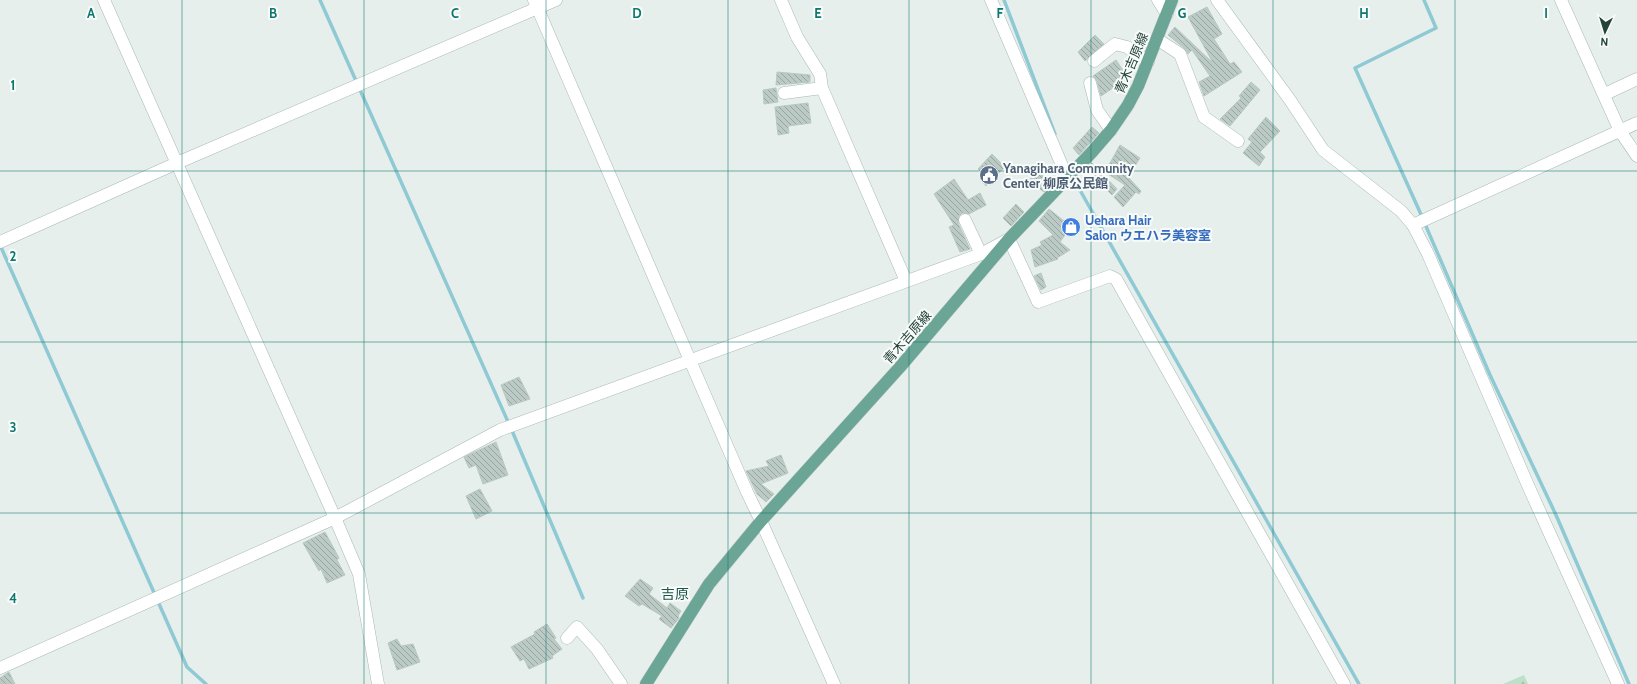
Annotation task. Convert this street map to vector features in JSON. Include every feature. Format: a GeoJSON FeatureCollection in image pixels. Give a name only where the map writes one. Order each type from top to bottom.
{"type":"FeatureCollection","features":[{"type":"Feature","properties":{"kind":"main road","name":"青木吉原線"},"geometry":{"type":"LineString","coordinates":[[646,684],[710,584],[761,521],[900,367],[1009,240],[1111,130],[1128,105],[1138,86],[1172,0]]}},
{"type":"Feature","properties":{"kind":"street"},"geometry":{"type":"LineString","coordinates":[[104,0],[359,574],[378,684]]}},
{"type":"Feature","properties":{"kind":"street"},"geometry":{"type":"LineString","coordinates":[[0,242],[536,4],[556,0]]}},
{"type":"Feature","properties":{"kind":"street"},"geometry":{"type":"LineString","coordinates":[[781,0],[797,37],[820,74],[822,88],[906,281]]}},
{"type":"Feature","properties":{"kind":"street"},"geometry":{"type":"LineString","coordinates":[[991,0],[1067,177]]}},
{"type":"Feature","properties":{"kind":"street"},"geometry":{"type":"LineString","coordinates":[[1158,0],[1167,14]]}},
{"type":"Feature","properties":{"kind":"street"},"geometry":{"type":"LineString","coordinates":[[1217,0],[1290,100],[1323,150],[1401,211],[1413,225],[1428,254],[1530,490],[1618,684]]}},
{"type":"Feature","properties":{"kind":"street"},"geometry":{"type":"LineString","coordinates":[[1561,0],[1605,94],[1620,131],[1637,156]]}},
{"type":"Feature","properties":{"kind":"street"},"geometry":{"type":"LineString","coordinates":[[536,4],[747,492],[834,684]]}},
{"type":"Feature","properties":{"kind":"street"},"geometry":{"type":"LineString","coordinates":[[1157,39],[1180,54],[1204,117],[1238,141]]}},
{"type":"Feature","properties":{"kind":"street"},"geometry":{"type":"LineString","coordinates":[[1094,61],[1115,44],[1127,47],[1148,62]]}},
{"type":"Feature","properties":{"kind":"street"},"geometry":{"type":"LineString","coordinates":[[1605,94],[1637,79]]}},
{"type":"Feature","properties":{"kind":"street"},"geometry":{"type":"LineString","coordinates":[[1090,83],[1098,110],[1111,130]]}},
{"type":"Feature","properties":{"kind":"street"},"geometry":{"type":"LineString","coordinates":[[784,93],[822,88]]}},
{"type":"Feature","properties":{"kind":"street"},"geometry":{"type":"LineString","coordinates":[[1413,225],[1637,122]]}},
{"type":"Feature","properties":{"kind":"street"},"geometry":{"type":"LineString","coordinates":[[965,220],[981,254]]}},
{"type":"Feature","properties":{"kind":"street"},"geometry":{"type":"LineString","coordinates":[[0,668],[335,518],[500,430],[981,254],[1009,240],[1038,302],[1110,276],[1116,279],[1344,684]]}},
{"type":"Feature","properties":{"kind":"street"},"geometry":{"type":"LineString","coordinates":[[567,638],[577,627],[597,648],[621,684]]}},
{"type":"Feature","properties":{"kind":"green space"},"geometry":{"type":"Polygon","coordinates":[[[1524,675],[1528,684],[1503,684],[1524,675]]]}},
{"type":"Feature","properties":{"kind":"building"},"geometry":{"type":"Polygon","coordinates":[[[1207,7],[1222,34],[1214,39],[1230,64],[1234,62],[1242,72],[1204,96],[1199,82],[1210,76],[1192,50],[1188,54],[1184,48],[1168,35],[1175,27],[1213,63],[1188,17],[1207,7]]]}},
{"type":"Feature","properties":{"kind":"building"},"geometry":{"type":"Polygon","coordinates":[[[1095,35],[1104,44],[1085,61],[1078,52],[1095,35]]]}},
{"type":"Feature","properties":{"kind":"building"},"geometry":{"type":"Polygon","coordinates":[[[1116,60],[1128,78],[1101,96],[1097,81],[1093,76],[1116,60]]]}},
{"type":"Feature","properties":{"kind":"building"},"geometry":{"type":"Polygon","coordinates":[[[777,72],[810,75],[810,82],[776,85],[777,72]]]}},
{"type":"Feature","properties":{"kind":"building"},"geometry":{"type":"Polygon","coordinates":[[[1251,82],[1260,90],[1230,126],[1220,119],[1241,98],[1239,96],[1251,82]]]}},
{"type":"Feature","properties":{"kind":"building"},"geometry":{"type":"Polygon","coordinates":[[[776,88],[778,102],[764,104],[763,90],[776,88]]]}},
{"type":"Feature","properties":{"kind":"building"},"geometry":{"type":"Polygon","coordinates":[[[808,103],[811,123],[788,126],[789,133],[778,135],[775,107],[808,103]]]}},
{"type":"Feature","properties":{"kind":"building"},"geometry":{"type":"Polygon","coordinates":[[[1266,117],[1280,131],[1260,152],[1265,157],[1259,166],[1243,153],[1252,142],[1248,139],[1266,117]]]}},
{"type":"Feature","properties":{"kind":"building"},"geometry":{"type":"Polygon","coordinates":[[[1092,127],[1099,133],[1079,155],[1073,148],[1092,127]]]}},
{"type":"Feature","properties":{"kind":"building"},"geometry":{"type":"Polygon","coordinates":[[[1120,145],[1140,158],[1128,177],[1141,191],[1139,194],[1136,192],[1123,207],[1114,197],[1125,185],[1105,172],[1120,145]]]}},
{"type":"Feature","properties":{"kind":"building"},"geometry":{"type":"Polygon","coordinates":[[[992,154],[1005,167],[986,186],[980,178],[984,174],[978,169],[992,154]]]}},
{"type":"Feature","properties":{"kind":"building"},"geometry":{"type":"Polygon","coordinates":[[[1092,163],[1117,189],[1112,195],[1086,170],[1092,163]]]}},
{"type":"Feature","properties":{"kind":"building"},"geometry":{"type":"Polygon","coordinates":[[[1036,170],[1052,183],[1044,192],[1029,181],[1036,170]]]}},
{"type":"Feature","properties":{"kind":"building"},"geometry":{"type":"Polygon","coordinates":[[[954,179],[968,200],[980,193],[986,205],[969,214],[962,213],[959,216],[958,223],[970,249],[960,252],[949,227],[954,225],[934,194],[954,179]]]}},
{"type":"Feature","properties":{"kind":"building"},"geometry":{"type":"Polygon","coordinates":[[[1016,204],[1024,212],[1011,226],[1003,218],[1016,204]]]}},
{"type":"Feature","properties":{"kind":"building"},"geometry":{"type":"Polygon","coordinates":[[[1049,209],[1069,225],[1074,222],[1060,242],[1070,250],[1057,258],[1058,259],[1035,267],[1031,250],[1042,245],[1040,242],[1053,235],[1039,221],[1049,209]]]}},
{"type":"Feature","properties":{"kind":"building"},"geometry":{"type":"Polygon","coordinates":[[[1041,273],[1046,287],[1041,290],[1034,276],[1041,273]]]}},
{"type":"Feature","properties":{"kind":"building"},"geometry":{"type":"Polygon","coordinates":[[[519,377],[530,399],[509,406],[501,385],[519,377]]]}},
{"type":"Feature","properties":{"kind":"building"},"geometry":{"type":"Polygon","coordinates":[[[496,442],[508,475],[483,484],[476,465],[469,468],[464,457],[496,442]]]}},
{"type":"Feature","properties":{"kind":"building"},"geometry":{"type":"Polygon","coordinates":[[[781,455],[788,473],[761,484],[774,494],[766,502],[757,494],[746,471],[769,466],[766,461],[781,455]]]}},
{"type":"Feature","properties":{"kind":"building"},"geometry":{"type":"Polygon","coordinates":[[[480,489],[492,511],[476,519],[466,496],[480,489]]]}},
{"type":"Feature","properties":{"kind":"building"},"geometry":{"type":"Polygon","coordinates":[[[325,532],[339,558],[337,560],[345,575],[327,583],[321,569],[319,571],[303,543],[325,532]]]}},
{"type":"Feature","properties":{"kind":"building"},"geometry":{"type":"Polygon","coordinates":[[[640,579],[653,588],[649,594],[667,608],[670,603],[681,611],[678,616],[679,618],[671,628],[659,619],[662,616],[642,604],[639,606],[625,596],[640,579]]]}},
{"type":"Feature","properties":{"kind":"building"},"geometry":{"type":"Polygon","coordinates":[[[547,624],[556,638],[554,639],[562,649],[552,656],[553,658],[529,669],[524,659],[520,661],[511,647],[535,634],[534,632],[547,624]]]}},
{"type":"Feature","properties":{"kind":"building"},"geometry":{"type":"Polygon","coordinates":[[[397,639],[401,646],[413,644],[420,662],[397,670],[388,643],[397,639]]]}},
{"type":"Feature","properties":{"kind":"building"},"geometry":{"type":"Polygon","coordinates":[[[9,672],[15,684],[0,684],[0,678],[9,672]]]}},
{"type":"Feature","properties":{"kind":"waterway"},"geometry":{"type":"LineString","coordinates":[[320,0],[513,433],[583,598]]}},
{"type":"Feature","properties":{"kind":"waterway"},"geometry":{"type":"LineString","coordinates":[[1004,0],[1055,134]]}},
{"type":"Feature","properties":{"kind":"waterway"},"geometry":{"type":"LineString","coordinates":[[1424,0],[1436,28],[1355,68],[1419,210],[1490,375],[1556,515],[1629,684]]}},
{"type":"Feature","properties":{"kind":"waterway"},"geometry":{"type":"LineString","coordinates":[[1072,176],[1359,684]]}},
{"type":"Feature","properties":{"kind":"waterway"},"geometry":{"type":"LineString","coordinates":[[0,245],[187,667],[206,684]]}},
{"type":"Feature","properties":{"kind":"place","name":"Yanagihara Community Center 柳原公民館"},"geometry":{"type":"Point","coordinates":[989,175]}},
{"type":"Feature","properties":{"kind":"place","name":"Uehara Hair Salon ウエハラ美容室"},"geometry":{"type":"Point","coordinates":[1071,227]}},
{"type":"Feature","properties":{"kind":"district","name":"吉原"},"geometry":{"type":"Point","coordinates":[675,594]}}]}
